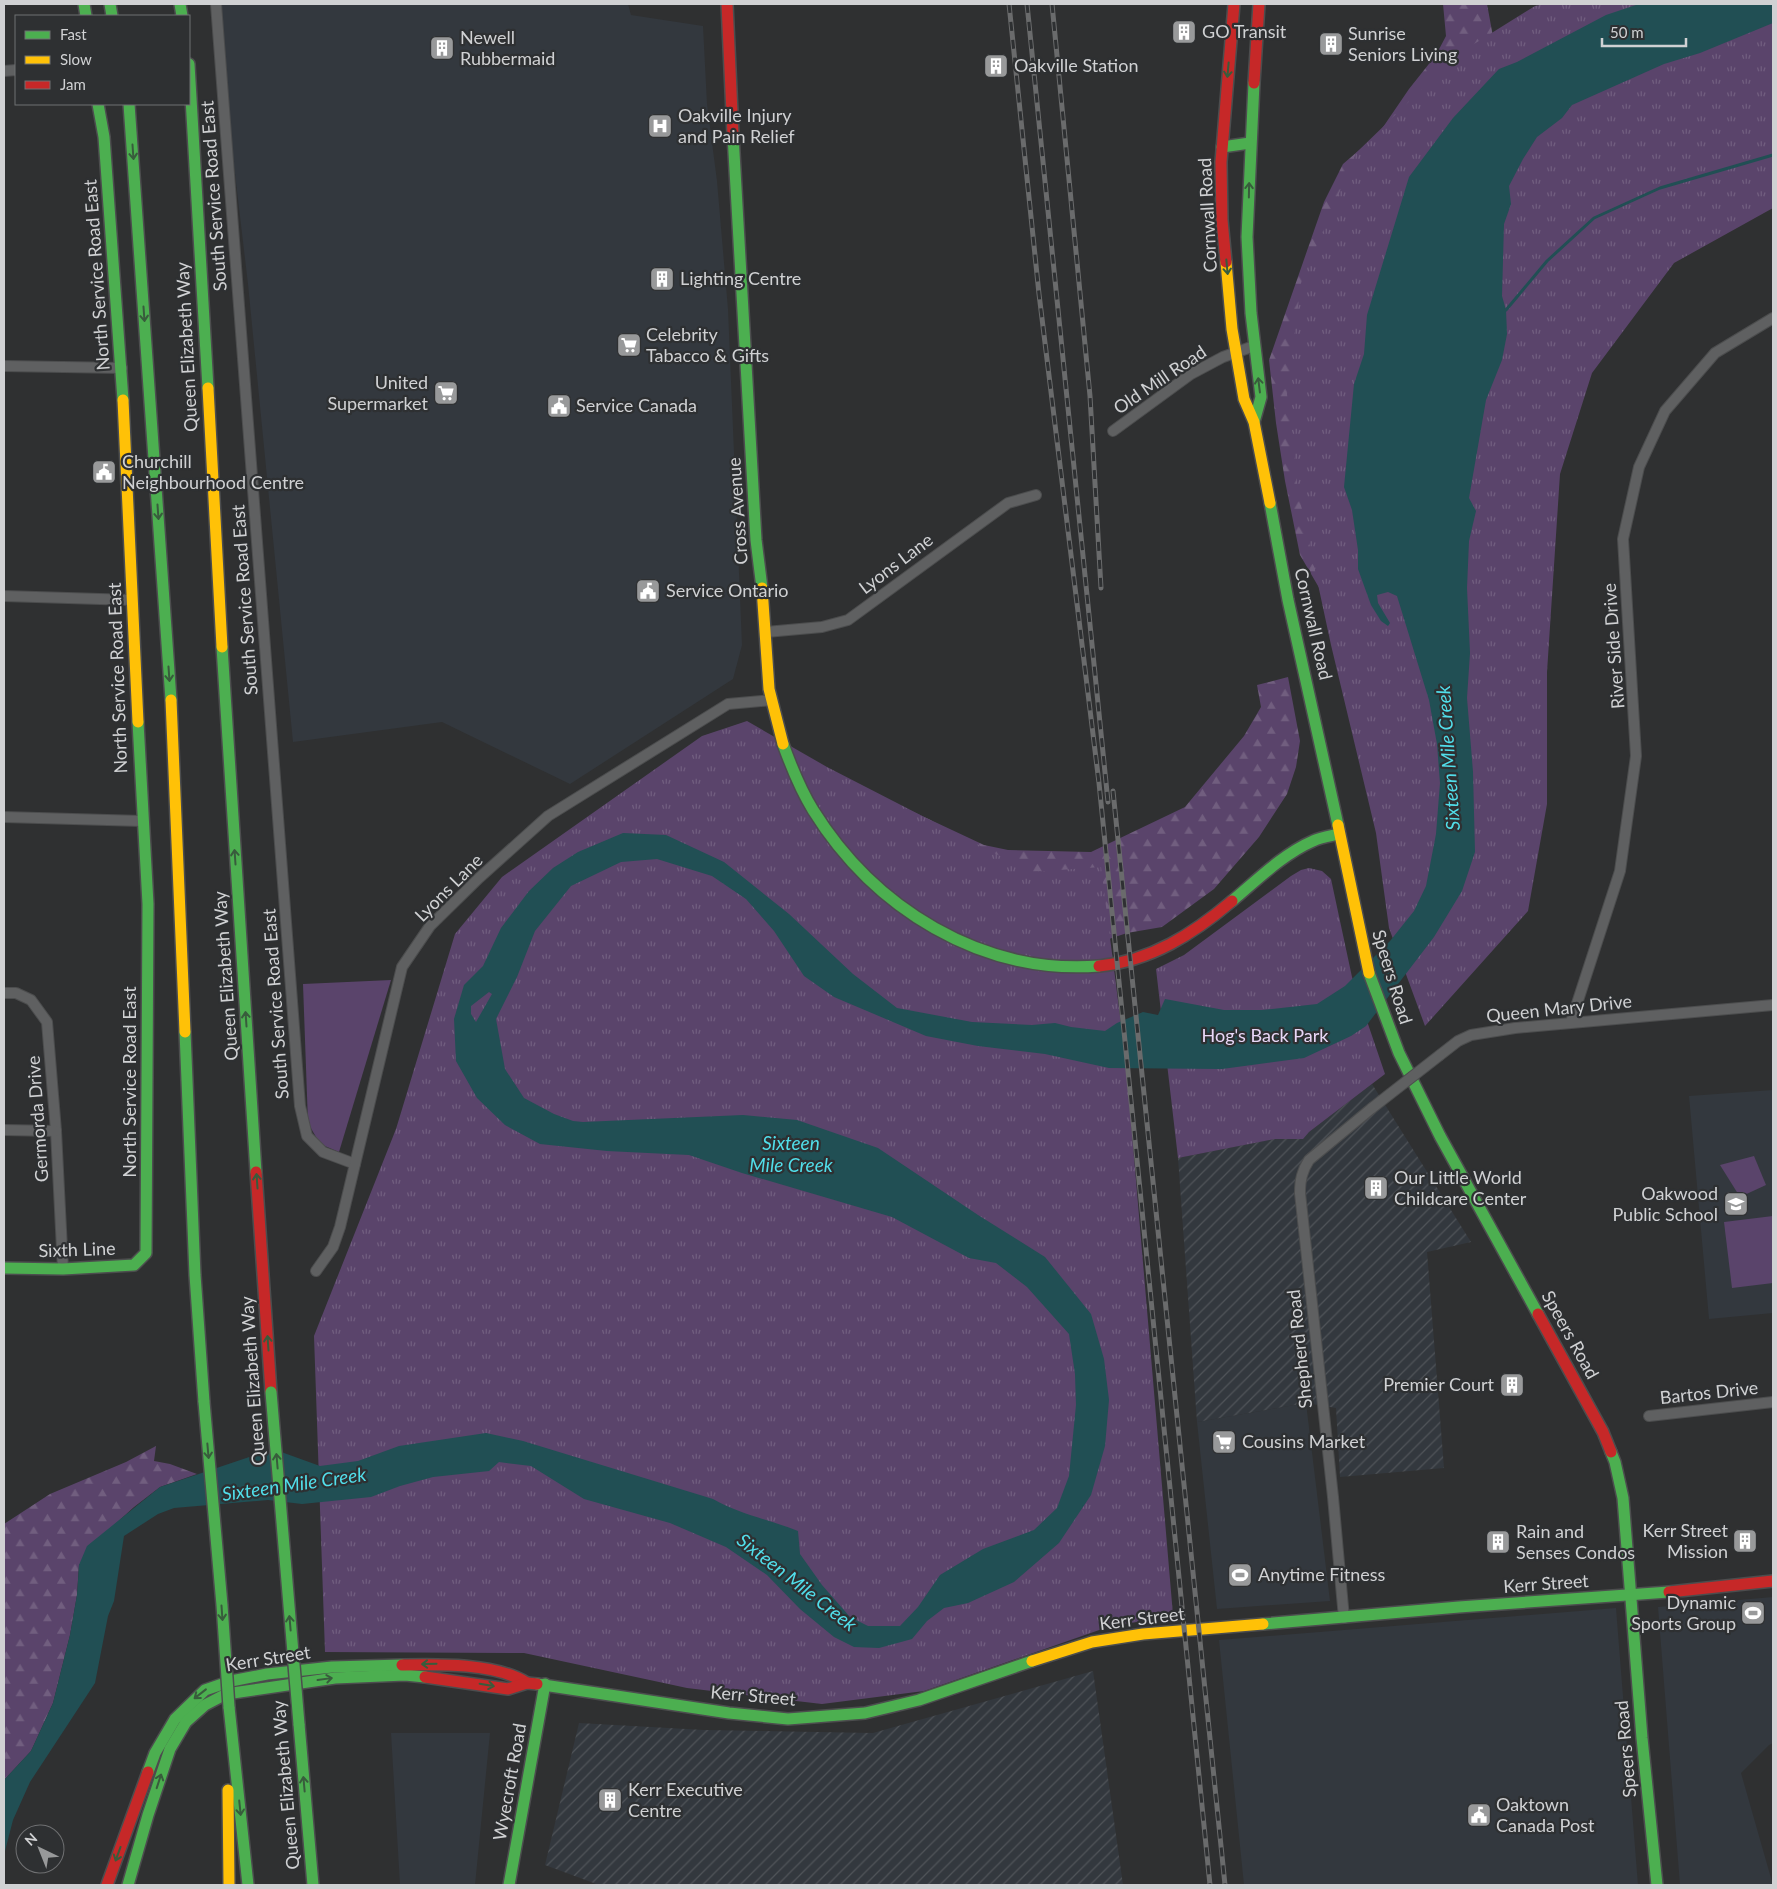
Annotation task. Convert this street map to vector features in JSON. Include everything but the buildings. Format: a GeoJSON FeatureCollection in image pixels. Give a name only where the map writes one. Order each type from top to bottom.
{"type":"FeatureCollection","features":[{"type":"Feature","properties":{"kind":"main road","name":"Cross Avenue"},"geometry":{"type":"LineString","coordinates":[[727,4],[727,42],[752,483],[766,632],[769,687],[784,748],[794,772],[814,813],[835,845],[869,882],[890,901],[923,923],[951,938],[1001,958],[1034,965],[1062,967],[1095,966],[1127,961],[1151,954],[1186,935],[1298,849],[1311,841],[1340,834]]}},
{"type":"Feature","properties":{"kind":"main road","name":"Cornwall Road"},"geometry":{"type":"LineString","coordinates":[[1234,4],[1222,147],[1222,220],[1232,329],[1244,399],[1254,422],[1288,600],[1312,699],[1340,834]]}},
{"type":"Feature","properties":{"kind":"main road","name":"Cornwall Road"},"geometry":{"type":"LineString","coordinates":[[1254,422],[1261,397],[1254,346],[1247,238],[1250,143],[1259,4]]}},
{"type":"Feature","properties":{"kind":"main road","name":"Queen Elizabeth Way"},"geometry":{"type":"LineString","coordinates":[[190,81],[226,711],[271,1392],[313,1885]]}},
{"type":"Feature","properties":{"kind":"main road","name":"North Service Road East"},"geometry":{"type":"LineString","coordinates":[[98,105],[104,137],[122,368],[142,821],[148,904],[146,1253]]}},
{"type":"Feature","properties":{"kind":"main road"},"geometry":{"type":"LineString","coordinates":[[129,105],[171,699],[196,1275],[204,1402],[222,1605],[228,1707],[248,1885]]}},
{"type":"Feature","properties":{"kind":"main road"},"geometry":{"type":"LineString","coordinates":[[1222,147],[1250,143]]}},
{"type":"Feature","properties":{"kind":"main road","name":"Speers Road"},"geometry":{"type":"LineString","coordinates":[[1340,834],[1366,962],[1386,1024],[1440,1136],[1603,1432],[1615,1462],[1623,1498],[1642,1738],[1658,1885]]}},
{"type":"Feature","properties":{"kind":"main road","name":"Sixth Line"},"geometry":{"type":"LineString","coordinates":[[4,1268],[62,1269],[134,1265],[146,1253]]}},
{"type":"Feature","properties":{"kind":"main road","name":"Kerr Street"},"geometry":{"type":"LineString","coordinates":[[128,1885],[144,1827],[168,1754],[178,1734],[193,1715],[212,1699],[226,1694],[335,1678],[406,1676],[438,1678],[508,1689],[527,1683],[545,1684],[729,1714],[780,1718],[865,1713],[919,1700],[1048,1655],[1092,1642],[1143,1634],[1459,1607],[1632,1596],[1773,1581]]}},
{"type":"Feature","properties":{"kind":"main road","name":"Kerr Street"},"geometry":{"type":"LineString","coordinates":[[107,1885],[158,1747],[175,1719],[204,1690],[231,1680],[267,1674],[332,1667],[442,1664],[516,1676],[527,1683]]}},
{"type":"Feature","properties":{"kind":"main road","name":"Wyecroft Road"},"geometry":{"type":"LineString","coordinates":[[509,1885],[545,1684]]}},
{"type":"Feature","properties":{"kind":"main road"},"geometry":{"type":"LineString","coordinates":[[228,1707],[229,1885]]}},
{"type":"Feature","properties":{"kind":"main road"},"geometry":{"type":"LineString","coordinates":[[307,1816],[319,1885]]}},
{"type":"Feature","properties":{"kind":"street","name":"South Service Road East"},"geometry":{"type":"LineString","coordinates":[[216,4],[300,1106],[307,1136],[323,1152],[355,1164]]}},
{"type":"Feature","properties":{"kind":"street","name":"River Side Drive"},"geometry":{"type":"LineString","coordinates":[[1571,1022],[1620,871],[1636,756],[1623,539],[1639,467],[1665,411],[1715,353],[1773,318]]}},
{"type":"Feature","properties":{"kind":"street","name":"Old Mill Road"},"geometry":{"type":"LineString","coordinates":[[1113,431],[1191,374],[1223,357],[1254,346]]}},
{"type":"Feature","properties":{"kind":"street"},"geometry":{"type":"LineString","coordinates":[[4,366],[122,368]]}},
{"type":"Feature","properties":{"kind":"street","name":"Lyons Lane"},"geometry":{"type":"LineString","coordinates":[[766,632],[822,627],[848,620],[1008,502],[1036,495]]}},
{"type":"Feature","properties":{"kind":"street"},"geometry":{"type":"LineString","coordinates":[[4,596],[132,600]]}},
{"type":"Feature","properties":{"kind":"street","name":"Lyons Lane"},"geometry":{"type":"LineString","coordinates":[[316,1271],[333,1247],[402,968],[430,926],[479,878],[548,816],[728,704],[772,700]]}},
{"type":"Feature","properties":{"kind":"street"},"geometry":{"type":"LineString","coordinates":[[4,818],[142,821]]}},
{"type":"Feature","properties":{"kind":"street","name":"Germorda Drive"},"geometry":{"type":"LineString","coordinates":[[4,992],[16,993],[31,1000],[47,1022],[56,1131],[62,1269]]}},
{"type":"Feature","properties":{"kind":"street","name":"Queen Mary Drive"},"geometry":{"type":"LineString","coordinates":[[1372,1108],[1458,1041],[1478,1034],[1571,1022],[1773,1005]]}},
{"type":"Feature","properties":{"kind":"street","name":"Shepherd Road"},"geometry":{"type":"LineString","coordinates":[[1344,1618],[1300,1183],[1303,1170],[1309,1160],[1372,1108]]}},
{"type":"Feature","properties":{"kind":"street"},"geometry":{"type":"LineString","coordinates":[[4,1130],[56,1131]]}},
{"type":"Feature","properties":{"kind":"street","name":"Bartos Drive"},"geometry":{"type":"LineString","coordinates":[[1649,1416],[1773,1402]]}},
{"type":"Feature","properties":{"kind":"shaded area"},"geometry":{"type":"Polygon","coordinates":[[[215,4],[628,4],[631,15],[703,26],[707,104],[717,181],[728,309],[742,645],[733,679],[570,784],[442,722],[293,742],[248,284],[215,4]]]}},
{"type":"Feature","properties":{"kind":"shaded area"},"geometry":{"type":"Polygon","coordinates":[[[1372,1084],[1471,1242],[1427,1252],[1444,1468],[1340,1477],[1336,1408],[1306,1403],[1197,1422],[1178,1158],[1309,1132],[1372,1084]]]}},
{"type":"Feature","properties":{"kind":"shaded area","name":"Oakwood Public School"},"geometry":{"type":"Polygon","coordinates":[[[1773,1090],[1773,1313],[1709,1319],[1689,1096],[1773,1090]]]}},
{"type":"Feature","properties":{"kind":"shaded area"},"geometry":{"type":"Polygon","coordinates":[[[1306,1403],[1330,1601],[1217,1609],[1197,1422],[1306,1403]]]}},
{"type":"Feature","properties":{"kind":"shaded area"},"geometry":{"type":"Polygon","coordinates":[[[1773,1597],[1773,1743],[1741,1773],[1773,1885],[1680,1885],[1658,1607],[1773,1597]]]}},
{"type":"Feature","properties":{"kind":"shaded area"},"geometry":{"type":"Polygon","coordinates":[[[1616,1608],[1638,1885],[1244,1885],[1219,1640],[1616,1608]]]}},
{"type":"Feature","properties":{"kind":"shaded area"},"geometry":{"type":"Polygon","coordinates":[[[1093,1671],[1123,1885],[599,1885],[545,1865],[579,1723],[704,1730],[873,1733],[1093,1671]]]}},
{"type":"Feature","properties":{"kind":"shaded area"},"geometry":{"type":"Polygon","coordinates":[[[391,1733],[490,1733],[475,1885],[400,1885],[391,1733]]]}},
{"type":"Feature","properties":{"kind":"green space"},"geometry":{"type":"Polygon","coordinates":[[[1443,4],[1487,4],[1499,69],[1332,610],[1300,555],[1285,481],[1269,360],[1324,202],[1343,164],[1379,133],[1409,89],[1436,55],[1446,36],[1443,4]]]}},
{"type":"Feature","properties":{"kind":"green space"},"geometry":{"type":"Polygon","coordinates":[[[1544,4],[1773,4],[1773,208],[1674,263],[1592,373],[1560,474],[1547,672],[1547,804],[1528,911],[1425,1026],[1389,928],[1376,833],[1331,645],[1298,491],[1287,394],[1301,283],[1356,153],[1458,54],[1535,6],[1544,4]]]}},
{"type":"Feature","properties":{"kind":"green space"},"geometry":{"type":"Polygon","coordinates":[[[1288,677],[1300,741],[1296,767],[1287,794],[1259,837],[1214,889],[1162,927],[1127,933],[1094,944],[856,785],[984,845],[1008,850],[1091,852],[1185,807],[1244,736],[1261,707],[1257,685],[1288,677]]]}},
{"type":"Feature","properties":{"kind":"green space"},"geometry":{"type":"Polygon","coordinates":[[[747,721],[827,767],[1031,872],[1101,867],[1126,1063],[1173,1615],[1105,1628],[924,1691],[822,1704],[687,1688],[524,1653],[325,1652],[314,1336],[396,1129],[455,934],[502,877],[702,736],[747,721]]]}},
{"type":"Feature","properties":{"kind":"green space","name":"Hog's Back Park"},"geometry":{"type":"Polygon","coordinates":[[[1309,868],[1322,871],[1331,879],[1352,977],[1385,1074],[1309,1132],[1303,1139],[1275,1139],[1178,1158],[1156,969],[1184,955],[1291,876],[1309,868]]]}},
{"type":"Feature","properties":{"kind":"green space"},"geometry":{"type":"Polygon","coordinates":[[[391,980],[339,1152],[320,1144],[308,1123],[303,984],[391,980]]]}},
{"type":"Feature","properties":{"kind":"green space"},"geometry":{"type":"Polygon","coordinates":[[[1754,1156],[1766,1185],[1740,1197],[1720,1165],[1754,1156]]]}},
{"type":"Feature","properties":{"kind":"green space"},"geometry":{"type":"Polygon","coordinates":[[[1773,1216],[1773,1283],[1732,1288],[1724,1222],[1773,1216]]]}},
{"type":"Feature","properties":{"kind":"green space"},"geometry":{"type":"Polygon","coordinates":[[[156,1446],[154,1461],[170,1464],[197,1474],[160,1487],[134,1507],[113,1526],[79,1565],[77,1595],[70,1635],[53,1703],[31,1751],[4,1780],[4,1524],[50,1494],[126,1462],[156,1446]]]}},
{"type":"Feature","properties":{"kind":"water","name":"Sixteen Mile Creek"},"geometry":{"type":"Polygon","coordinates":[[[1639,4],[1773,4],[1773,23],[1700,53],[1664,64],[1572,105],[1562,118],[1537,137],[1509,186],[1511,204],[1504,224],[1502,296],[1506,310],[1507,334],[1502,360],[1486,400],[1469,498],[1476,511],[1469,541],[1467,588],[1470,653],[1467,698],[1473,772],[1475,852],[1462,891],[1434,937],[1366,1026],[1351,1036],[1304,1058],[1222,1069],[1109,1068],[1045,1054],[978,1046],[926,1036],[834,997],[804,976],[774,931],[746,899],[712,876],[657,859],[621,862],[571,886],[535,931],[517,977],[496,1019],[505,1069],[524,1098],[554,1114],[573,1121],[583,1122],[743,1115],[797,1120],[878,1148],[1045,1257],[1091,1314],[1104,1359],[1109,1400],[1105,1446],[1091,1495],[1059,1543],[1014,1582],[968,1603],[944,1608],[927,1621],[912,1639],[879,1648],[854,1647],[834,1637],[800,1609],[767,1575],[726,1547],[670,1523],[584,1499],[531,1466],[499,1462],[489,1471],[433,1477],[400,1486],[371,1497],[302,1504],[268,1500],[174,1508],[158,1514],[124,1536],[114,1601],[108,1616],[95,1683],[30,1782],[13,1820],[4,1855],[4,1780],[31,1751],[53,1703],[70,1635],[77,1595],[79,1565],[87,1546],[160,1487],[273,1449],[320,1466],[358,1461],[399,1446],[486,1433],[523,1441],[713,1499],[744,1513],[798,1531],[800,1554],[822,1585],[850,1617],[868,1626],[900,1626],[918,1607],[940,1575],[983,1549],[1034,1530],[1057,1508],[1069,1476],[1076,1405],[1075,1374],[1069,1334],[1027,1287],[996,1263],[969,1258],[892,1217],[742,1173],[689,1155],[607,1151],[540,1144],[505,1125],[477,1098],[456,1061],[454,1019],[464,985],[483,966],[501,928],[529,891],[553,868],[578,852],[623,833],[666,835],[724,862],[789,914],[853,974],[897,1008],[972,1022],[1032,1025],[1055,1023],[1105,1031],[1117,1023],[1143,1012],[1158,1015],[1165,999],[1224,1010],[1262,1010],[1317,1004],[1345,986],[1390,941],[1414,911],[1426,886],[1436,834],[1440,783],[1437,744],[1429,700],[1397,596],[1388,592],[1377,595],[1378,603],[1390,623],[1388,626],[1381,621],[1371,605],[1358,569],[1358,550],[1352,510],[1344,487],[1354,384],[1364,354],[1367,315],[1409,177],[1453,118],[1499,69],[1517,62],[1606,15],[1639,4]],[[489,992],[471,1006],[471,1014],[476,1022],[492,994],[489,992]]]}},
{"type":"Feature","properties":{"kind":"waterway"},"geometry":{"type":"LineString","coordinates":[[1506,310],[1547,261],[1594,218],[1660,188],[1773,155]]}},
{"type":"Feature","properties":{"kind":"railway"},"geometry":{"type":"LineString","coordinates":[[1009,4],[1039,294],[1099,783],[1210,1885]]}},
{"type":"Feature","properties":{"kind":"railway"},"geometry":{"type":"LineString","coordinates":[[1027,4],[1108,802]]}},
{"type":"Feature","properties":{"kind":"railway"},"geometry":{"type":"LineString","coordinates":[[1052,4],[1090,396],[1101,588]]}},
{"type":"Feature","properties":{"kind":"railway"},"geometry":{"type":"LineString","coordinates":[[1113,791],[1225,1885]]}},
{"type":"Feature","properties":{"kind":"traffic: fast"},"geometry":{"type":"LineString","coordinates":[[84,4],[86,15]]}},
{"type":"Feature","properties":{"kind":"traffic: fast"},"geometry":{"type":"LineString","coordinates":[[110,4],[112,15]]}},
{"type":"Feature","properties":{"kind":"traffic: fast"},"geometry":{"type":"LineString","coordinates":[[180,4],[182,15]]}},
{"type":"Feature","properties":{"kind":"traffic: fast"},"geometry":{"type":"LineString","coordinates":[[190,81],[208,388]]}},
{"type":"Feature","properties":{"kind":"traffic: fast"},"geometry":{"type":"LineString","coordinates":[[1254,83],[1247,237],[1251,313],[1261,397],[1254,422]]}},
{"type":"Feature","properties":{"kind":"traffic: fast"},"geometry":{"type":"LineString","coordinates":[[98,105],[104,137],[123,400]]}},
{"type":"Feature","properties":{"kind":"traffic: fast"},"geometry":{"type":"LineString","coordinates":[[129,105],[171,700]]}},
{"type":"Feature","properties":{"kind":"traffic: fast"},"geometry":{"type":"LineString","coordinates":[[733,135],[756,540],[762,588]]}},
{"type":"Feature","properties":{"kind":"traffic: fast"},"geometry":{"type":"LineString","coordinates":[[1222,147],[1250,143]]}},
{"type":"Feature","properties":{"kind":"traffic: fast"},"geometry":{"type":"LineString","coordinates":[[1270,503],[1288,600],[1338,825]]}},
{"type":"Feature","properties":{"kind":"traffic: fast"},"geometry":{"type":"LineString","coordinates":[[222,647],[256,1172]]}},
{"type":"Feature","properties":{"kind":"traffic: fast"},"geometry":{"type":"LineString","coordinates":[[4,1268],[63,1269],[134,1265],[146,1253],[148,904],[138,722]]}},
{"type":"Feature","properties":{"kind":"traffic: fast"},"geometry":{"type":"LineString","coordinates":[[783,744],[808,802],[838,845],[867,877],[899,905],[935,928],[973,946],[1013,959],[1055,966],[1099,966]]}},
{"type":"Feature","properties":{"kind":"traffic: fast"},"geometry":{"type":"LineString","coordinates":[[1232,901],[1271,868],[1302,846],[1339,834]]}},
{"type":"Feature","properties":{"kind":"traffic: fast"},"geometry":{"type":"LineString","coordinates":[[1369,973],[1399,1053],[1440,1136],[1538,1314]]}},
{"type":"Feature","properties":{"kind":"traffic: fast"},"geometry":{"type":"LineString","coordinates":[[185,1032],[195,1275],[204,1402]]}},
{"type":"Feature","properties":{"kind":"traffic: fast"},"geometry":{"type":"LineString","coordinates":[[271,1392],[299,1724]]}},
{"type":"Feature","properties":{"kind":"traffic: fast"},"geometry":{"type":"LineString","coordinates":[[204,1402],[229,1707]]}},
{"type":"Feature","properties":{"kind":"traffic: fast"},"geometry":{"type":"LineString","coordinates":[[1611,1452],[1623,1498],[1642,1738],[1657,1885]]}},
{"type":"Feature","properties":{"kind":"traffic: fast"},"geometry":{"type":"LineString","coordinates":[[1263,1624],[1459,1607],[1669,1592]]}},
{"type":"Feature","properties":{"kind":"traffic: fast"},"geometry":{"type":"LineString","coordinates":[[537,1684],[729,1713],[788,1719],[865,1713],[919,1700],[1032,1661]]}},
{"type":"Feature","properties":{"kind":"traffic: fast"},"geometry":{"type":"LineString","coordinates":[[148,1772],[155,1753],[175,1719],[205,1690],[231,1681],[267,1674],[332,1667],[402,1665]]}},
{"type":"Feature","properties":{"kind":"traffic: fast"},"geometry":{"type":"LineString","coordinates":[[128,1885],[148,1815],[170,1749],[186,1722],[205,1705],[226,1694],[335,1678],[405,1675],[425,1677]]}},
{"type":"Feature","properties":{"kind":"traffic: fast"},"geometry":{"type":"LineString","coordinates":[[509,1885],[545,1684]]}},
{"type":"Feature","properties":{"kind":"traffic: fast"},"geometry":{"type":"LineString","coordinates":[[229,1707],[248,1885]]}},
{"type":"Feature","properties":{"kind":"traffic: fast"},"geometry":{"type":"LineString","coordinates":[[299,1724],[313,1885]]}},
{"type":"Feature","properties":{"kind":"traffic: slow"},"geometry":{"type":"LineString","coordinates":[[1226,262],[1232,329],[1244,399],[1254,422],[1270,503]]}},
{"type":"Feature","properties":{"kind":"traffic: slow"},"geometry":{"type":"LineString","coordinates":[[208,388],[222,647]]}},
{"type":"Feature","properties":{"kind":"traffic: slow"},"geometry":{"type":"LineString","coordinates":[[123,400],[138,722]]}},
{"type":"Feature","properties":{"kind":"traffic: slow"},"geometry":{"type":"LineString","coordinates":[[762,588],[769,689],[783,744]]}},
{"type":"Feature","properties":{"kind":"traffic: slow"},"geometry":{"type":"LineString","coordinates":[[171,700],[185,1032]]}},
{"type":"Feature","properties":{"kind":"traffic: slow"},"geometry":{"type":"LineString","coordinates":[[1338,825],[1369,973]]}},
{"type":"Feature","properties":{"kind":"traffic: slow"},"geometry":{"type":"LineString","coordinates":[[1032,1661],[1092,1642],[1143,1634],[1263,1624]]}},
{"type":"Feature","properties":{"kind":"traffic: slow"},"geometry":{"type":"LineString","coordinates":[[228,1790],[229,1885]]}},
{"type":"Feature","properties":{"kind":"traffic: jam"},"geometry":{"type":"LineString","coordinates":[[727,4],[733,135]]}},
{"type":"Feature","properties":{"kind":"traffic: jam"},"geometry":{"type":"LineString","coordinates":[[1226,262],[1222,220],[1221,162],[1234,4]]}},
{"type":"Feature","properties":{"kind":"traffic: jam"},"geometry":{"type":"LineString","coordinates":[[1254,83],[1259,4]]}},
{"type":"Feature","properties":{"kind":"traffic: jam"},"geometry":{"type":"LineString","coordinates":[[1099,966],[1118,963],[1154,952],[1186,935],[1232,901]]}},
{"type":"Feature","properties":{"kind":"traffic: jam"},"geometry":{"type":"LineString","coordinates":[[256,1172],[271,1392]]}},
{"type":"Feature","properties":{"kind":"traffic: jam"},"geometry":{"type":"LineString","coordinates":[[1538,1314],[1603,1432],[1611,1452]]}},
{"type":"Feature","properties":{"kind":"traffic: jam"},"geometry":{"type":"LineString","coordinates":[[1669,1592],[1773,1581]]}},
{"type":"Feature","properties":{"kind":"traffic: jam"},"geometry":{"type":"LineString","coordinates":[[402,1665],[449,1665],[483,1668],[514,1676],[527,1683]]}},
{"type":"Feature","properties":{"kind":"traffic: jam"},"geometry":{"type":"LineString","coordinates":[[425,1677],[508,1689],[527,1683],[537,1684]]}},
{"type":"Feature","properties":{"kind":"traffic: jam"},"geometry":{"type":"LineString","coordinates":[[107,1885],[148,1772]]}},
{"type":"Feature","properties":{"kind":"place","name":"GO Transit"},"geometry":{"type":"Point","coordinates":[1184,32]}},
{"type":"Feature","properties":{"kind":"place","name":"Sunrise Seniors Living"},"geometry":{"type":"Point","coordinates":[1331,44]}},
{"type":"Feature","properties":{"kind":"place","name":"Newell Rubbermaid"},"geometry":{"type":"Point","coordinates":[442,48]}},
{"type":"Feature","properties":{"kind":"place","name":"Oakville Station"},"geometry":{"type":"Point","coordinates":[996,66]}},
{"type":"Feature","properties":{"kind":"place","name":"Oakville Injury and Pain Relief"},"geometry":{"type":"Point","coordinates":[660,126]}},
{"type":"Feature","properties":{"kind":"place","name":"Lighting Centre"},"geometry":{"type":"Point","coordinates":[662,279]}},
{"type":"Feature","properties":{"kind":"place","name":"Celebrity Tabacco & Gifts"},"geometry":{"type":"Point","coordinates":[629,345]}},
{"type":"Feature","properties":{"kind":"place","name":"United Supermarket"},"geometry":{"type":"Point","coordinates":[446,393]}},
{"type":"Feature","properties":{"kind":"place","name":"Service Canada"},"geometry":{"type":"Point","coordinates":[559,406]}},
{"type":"Feature","properties":{"kind":"place","name":"Churchill Neighbourhood Centre"},"geometry":{"type":"Point","coordinates":[104,472]}},
{"type":"Feature","properties":{"kind":"place","name":"Service Ontario"},"geometry":{"type":"Point","coordinates":[648,591]}},
{"type":"Feature","properties":{"kind":"place","name":"Our Little World Childcare Center"},"geometry":{"type":"Point","coordinates":[1376,1188]}},
{"type":"Feature","properties":{"kind":"place","name":"Oakwood Public School"},"geometry":{"type":"Point","coordinates":[1736,1204]}},
{"type":"Feature","properties":{"kind":"place","name":"Premier Court"},"geometry":{"type":"Point","coordinates":[1512,1385]}},
{"type":"Feature","properties":{"kind":"place","name":"Cousins Market"},"geometry":{"type":"Point","coordinates":[1224,1442]}},
{"type":"Feature","properties":{"kind":"place","name":"Kerr Street Mission"},"geometry":{"type":"Point","coordinates":[1745,1541]}},
{"type":"Feature","properties":{"kind":"place","name":"Rain and Senses Condos"},"geometry":{"type":"Point","coordinates":[1498,1542]}},
{"type":"Feature","properties":{"kind":"place","name":"Anytime Fitness"},"geometry":{"type":"Point","coordinates":[1240,1575]}},
{"type":"Feature","properties":{"kind":"place","name":"Dynamic Sports Group"},"geometry":{"type":"Point","coordinates":[1753,1613]}},
{"type":"Feature","properties":{"kind":"place","name":"Kerr Executive Centre"},"geometry":{"type":"Point","coordinates":[610,1800]}},
{"type":"Feature","properties":{"kind":"place","name":"Oaktown Canada Post"},"geometry":{"type":"Point","coordinates":[1479,1815]}}]}
